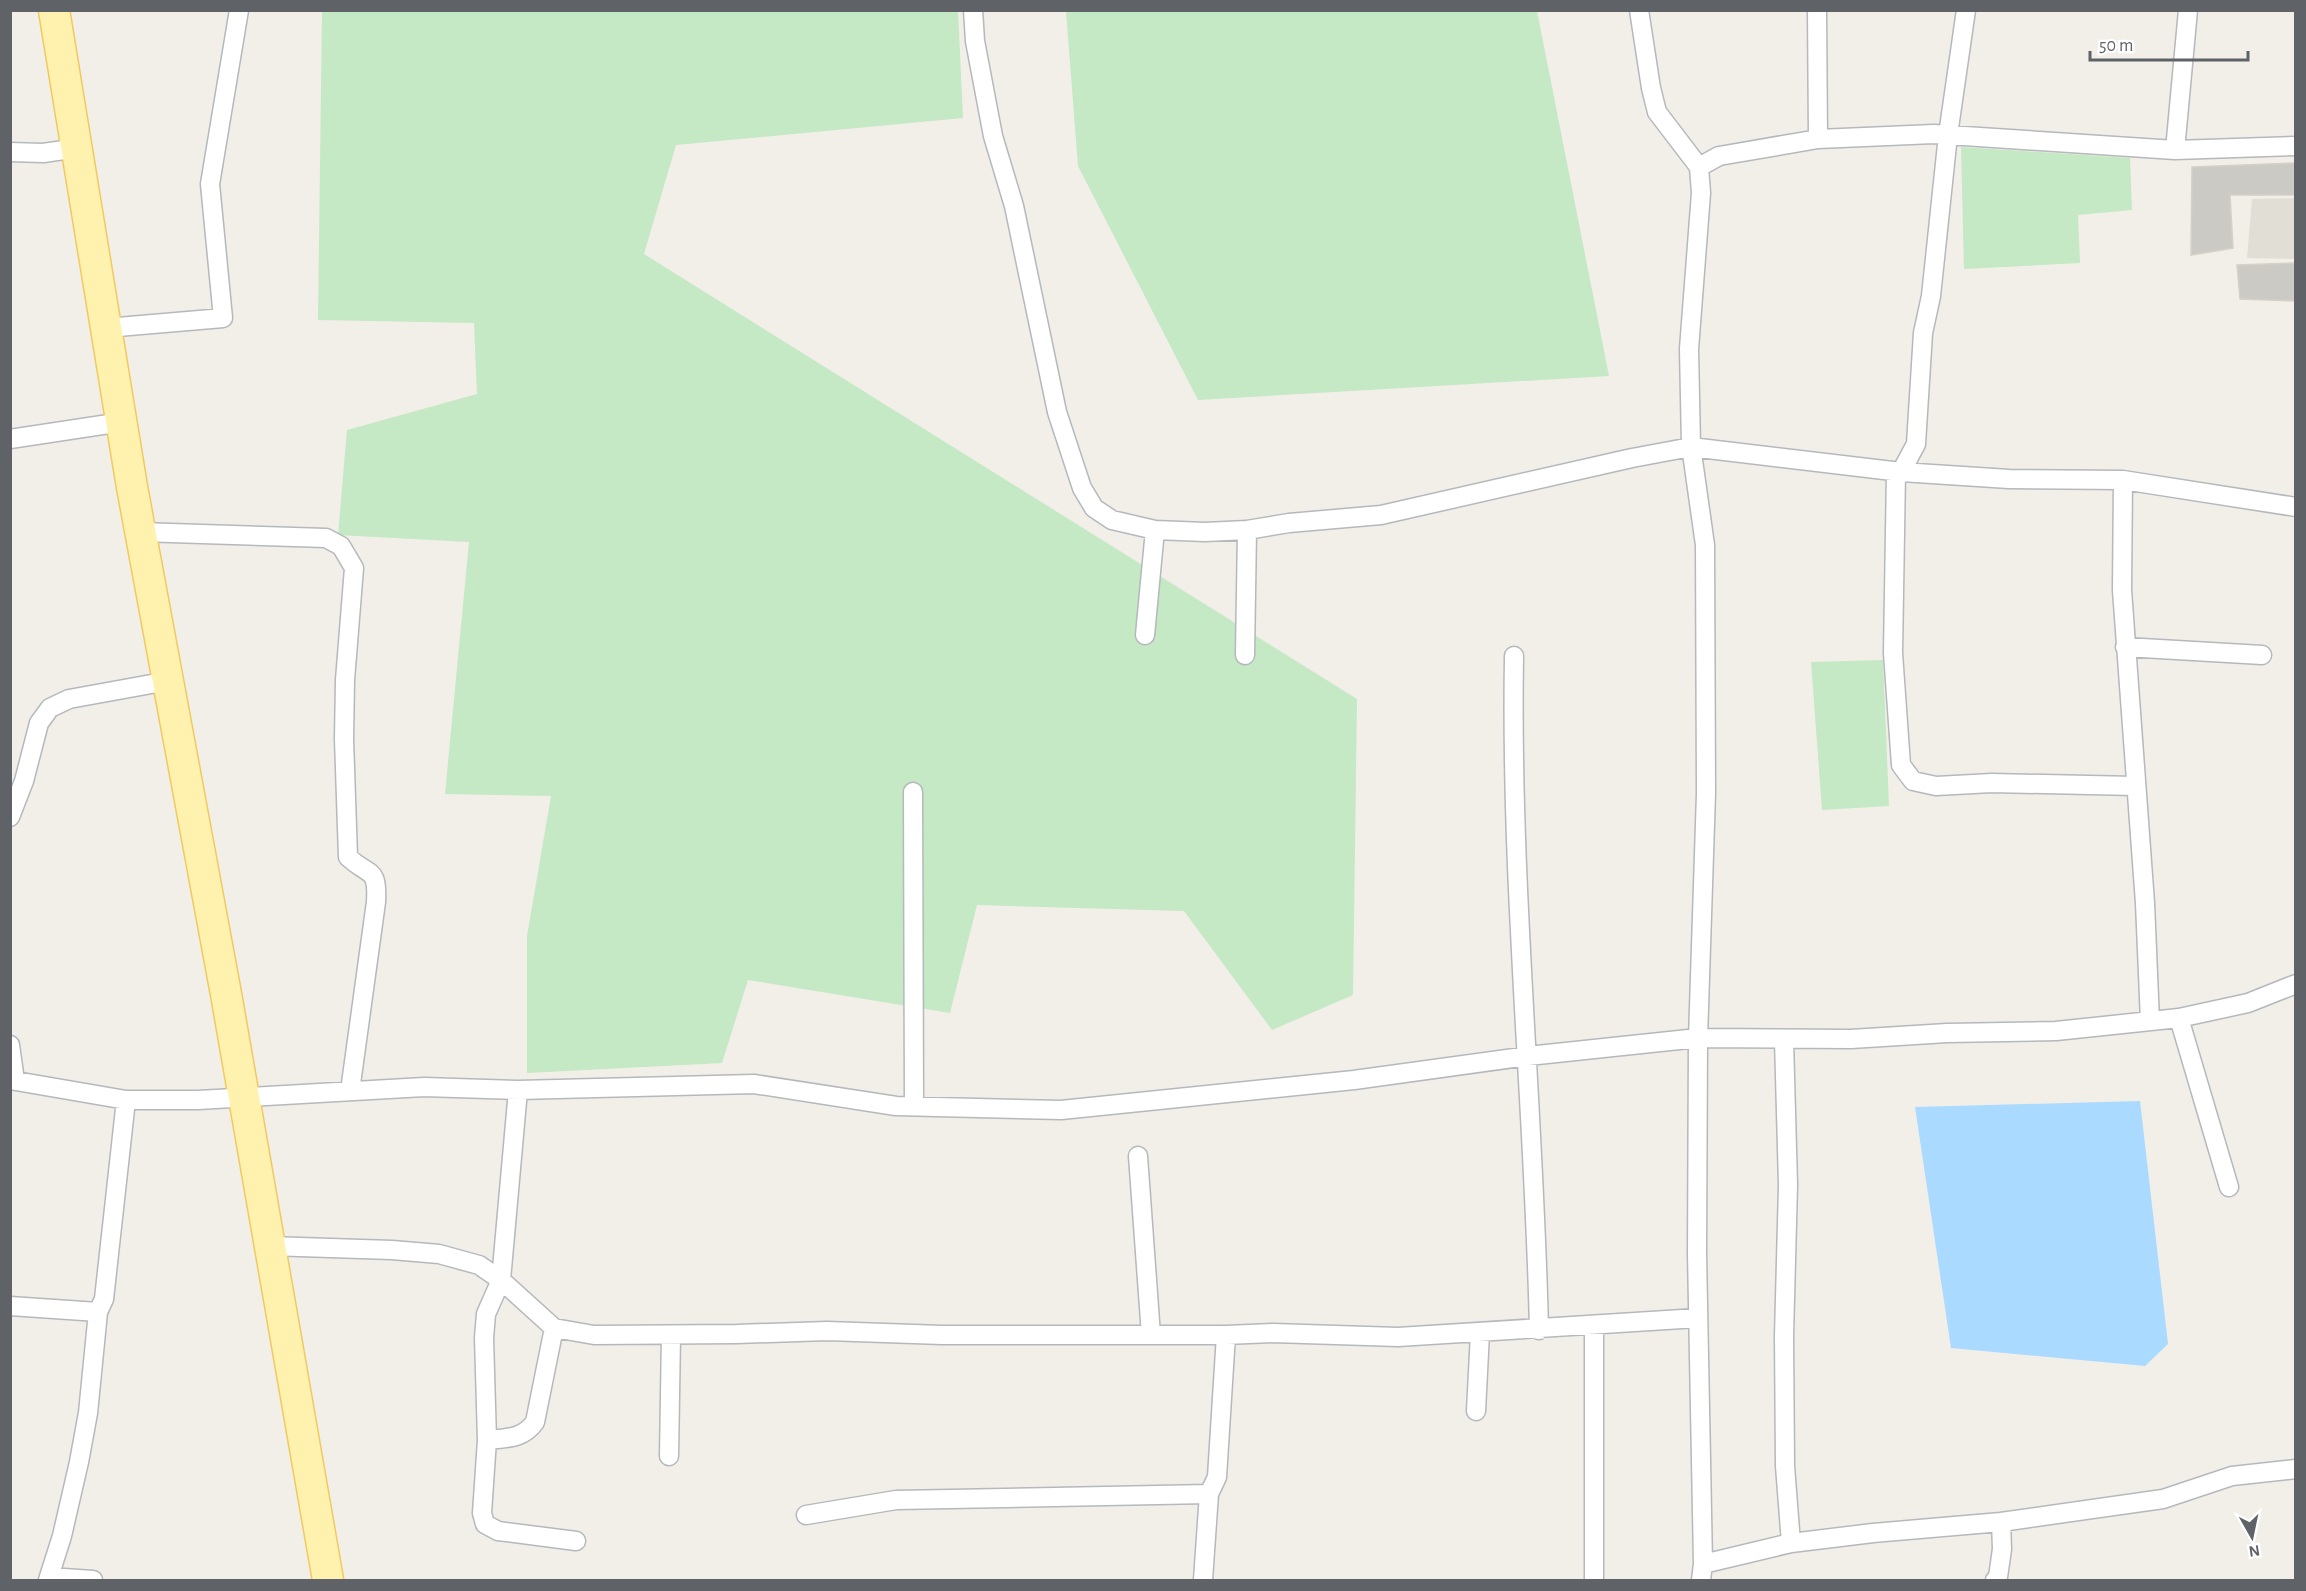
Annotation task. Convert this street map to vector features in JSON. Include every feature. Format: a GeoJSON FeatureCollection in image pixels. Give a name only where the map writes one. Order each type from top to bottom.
{"type":"FeatureCollection","features":[{"type":"Feature","properties":{"kind":"main road"},"geometry":{"type":"LineString","coordinates":[[54,10],[140,532],[226,994],[242,1097],[328,1581]]}},
{"type":"Feature","properties":{"kind":"street"},"geometry":{"type":"LineString","coordinates":[[106,328],[223,318],[210,184],[239,10]]}},
{"type":"Feature","properties":{"kind":"street"},"geometry":{"type":"LineString","coordinates":[[973,10],[975,41],[993,136],[1014,206],[1057,412],[1082,488],[1095,508],[1112,520],[1155,530],[1205,532],[1246,530],[1381,515],[1632,458],[1691,447],[1898,472],[2009,479],[2123,480],[2295,507]]}},
{"type":"Feature","properties":{"kind":"street"},"geometry":{"type":"LineString","coordinates":[[1639,10],[1657,112],[1699,167],[1701,193],[1689,349],[1691,447],[1705,545],[1706,793],[1698,1038],[1698,1318],[1702,1572],[1791,1544],[1873,1533],[2001,1522],[2163,1499],[2232,1476],[2295,1469]]}},
{"type":"Feature","properties":{"kind":"street"},"geometry":{"type":"LineString","coordinates":[[1817,10],[1818,139]]}},
{"type":"Feature","properties":{"kind":"street"},"geometry":{"type":"LineString","coordinates":[[1966,10],[1948,135],[1931,296],[1923,333],[1916,444],[1898,472],[1893,653],[1901,765],[1913,781],[1936,786],[1992,783],[2135,786]]}},
{"type":"Feature","properties":{"kind":"street"},"geometry":{"type":"LineString","coordinates":[[2175,150],[2188,10]]}},
{"type":"Feature","properties":{"kind":"street"},"geometry":{"type":"LineString","coordinates":[[1699,167],[1719,156],[1818,139],[1948,135],[2175,150],[2295,146]]}},
{"type":"Feature","properties":{"kind":"street"},"geometry":{"type":"LineString","coordinates":[[10,152],[43,153],[78,148]]}},
{"type":"Feature","properties":{"kind":"street"},"geometry":{"type":"LineString","coordinates":[[10,440],[122,422]]}},
{"type":"Feature","properties":{"kind":"street"},"geometry":{"type":"LineString","coordinates":[[2123,480],[2122,590],[2145,903],[2150,1021]]}},
{"type":"Feature","properties":{"kind":"street"},"geometry":{"type":"LineString","coordinates":[[1145,635],[1155,530]]}},
{"type":"Feature","properties":{"kind":"street"},"geometry":{"type":"LineString","coordinates":[[1245,655],[1246,530]]}},
{"type":"Feature","properties":{"kind":"street"},"geometry":{"type":"LineString","coordinates":[[140,532],[326,538],[341,546],[354,568],[345,680],[344,727],[348,856],[356,864],[369,870],[377,885],[350,1091]]}},
{"type":"Feature","properties":{"kind":"street"},"geometry":{"type":"LineString","coordinates":[[2125,647],[2262,655]]}},
{"type":"Feature","properties":{"kind":"street"},"geometry":{"type":"LineString","coordinates":[[1514,656],[1514,780],[1537,1238],[1539,1330]]}},
{"type":"Feature","properties":{"kind":"street"},"geometry":{"type":"LineString","coordinates":[[10,817],[24,781],[39,723],[50,708],[69,699],[168,681]]}},
{"type":"Feature","properties":{"kind":"street"},"geometry":{"type":"LineString","coordinates":[[913,792],[914,1106]]}},
{"type":"Feature","properties":{"kind":"street"},"geometry":{"type":"LineString","coordinates":[[10,1045],[13,1080],[126,1100],[198,1100],[424,1088],[518,1090],[754,1084],[896,1106],[1061,1110],[1354,1080],[1528,1056],[1698,1038],[1851,1039],[1947,1033],[2056,1031],[2178,1018],[2248,1003],[2295,984]]}},
{"type":"Feature","properties":{"kind":"street"},"geometry":{"type":"LineString","coordinates":[[2178,1018],[2229,1187]]}},
{"type":"Feature","properties":{"kind":"street"},"geometry":{"type":"LineString","coordinates":[[1784,1040],[1788,1185],[1784,1336],[1785,1443],[1791,1544]]}},
{"type":"Feature","properties":{"kind":"street"},"geometry":{"type":"LineString","coordinates":[[518,1090],[501,1280],[486,1314],[484,1338],[487,1440],[482,1513],[485,1524],[498,1531],[576,1541]]}},
{"type":"Feature","properties":{"kind":"street"},"geometry":{"type":"LineString","coordinates":[[93,1581],[49,1579],[62,1536],[84,1433],[98,1312],[104,1299],[126,1100]]}},
{"type":"Feature","properties":{"kind":"street"},"geometry":{"type":"LineString","coordinates":[[1138,1156],[1151,1335]]}},
{"type":"Feature","properties":{"kind":"street"},"geometry":{"type":"LineString","coordinates":[[269,1246],[439,1254],[479,1265],[501,1280],[554,1328],[594,1335],[827,1330],[942,1335],[1274,1333],[1398,1337],[1539,1330],[1698,1318]]}},
{"type":"Feature","properties":{"kind":"street"},"geometry":{"type":"LineString","coordinates":[[10,1306],[98,1312]]}},
{"type":"Feature","properties":{"kind":"street"},"geometry":{"type":"LineString","coordinates":[[1594,1326],[1594,1581]]}},
{"type":"Feature","properties":{"kind":"street"},"geometry":{"type":"LineString","coordinates":[[487,1440],[518,1437],[529,1431],[535,1422],[554,1328]]}},
{"type":"Feature","properties":{"kind":"street"},"geometry":{"type":"LineString","coordinates":[[1476,1411],[1480,1333]]}},
{"type":"Feature","properties":{"kind":"street"},"geometry":{"type":"LineString","coordinates":[[669,1456],[671,1335]]}},
{"type":"Feature","properties":{"kind":"street"},"geometry":{"type":"LineString","coordinates":[[1203,1581],[1209,1494],[1217,1477],[1226,1335]]}},
{"type":"Feature","properties":{"kind":"street"},"geometry":{"type":"LineString","coordinates":[[806,1515],[896,1500],[1209,1494]]}},
{"type":"Feature","properties":{"kind":"street"},"geometry":{"type":"LineString","coordinates":[[1995,1581],[1998,1577],[2002,1549],[2001,1522]]}},
{"type":"Feature","properties":{"kind":"shaded area"},"geometry":{"type":"Polygon","coordinates":[[[2295,198],[2295,259],[2247,258],[2252,199],[2295,198]]]}},
{"type":"Feature","properties":{"kind":"green space"},"geometry":{"type":"Polygon","coordinates":[[[322,11],[958,11],[963,118],[676,145],[644,254],[1357,699],[1353,995],[1272,1030],[1184,911],[977,905],[950,1013],[748,980],[722,1063],[527,1073],[527,936],[551,796],[445,794],[469,542],[338,535],[347,430],[477,394],[474,323],[318,320],[322,11]]]}},
{"type":"Feature","properties":{"kind":"green space"},"geometry":{"type":"Polygon","coordinates":[[[1066,11],[1537,11],[1609,376],[1198,400],[1078,166],[1066,11]]]}},
{"type":"Feature","properties":{"kind":"green space"},"geometry":{"type":"Polygon","coordinates":[[[1961,147],[2130,158],[2132,210],[2078,215],[2080,263],[1964,269],[1961,147]]]}},
{"type":"Feature","properties":{"kind":"green space"},"geometry":{"type":"Polygon","coordinates":[[[1883,660],[1889,806],[1822,810],[1811,662],[1883,660]]]}},
{"type":"Feature","properties":{"kind":"water"},"geometry":{"type":"Polygon","coordinates":[[[2140,1101],[2168,1344],[2145,1366],[1951,1348],[1915,1107],[2140,1101]]]}},
{"type":"Feature","properties":{"kind":"building"},"geometry":{"type":"Polygon","coordinates":[[[2295,163],[2295,195],[2230,195],[2233,248],[2191,255],[2192,167],[2295,163]]]}},
{"type":"Feature","properties":{"kind":"building"},"geometry":{"type":"Polygon","coordinates":[[[2295,263],[2295,301],[2240,299],[2237,265],[2295,263]]]}}]}
